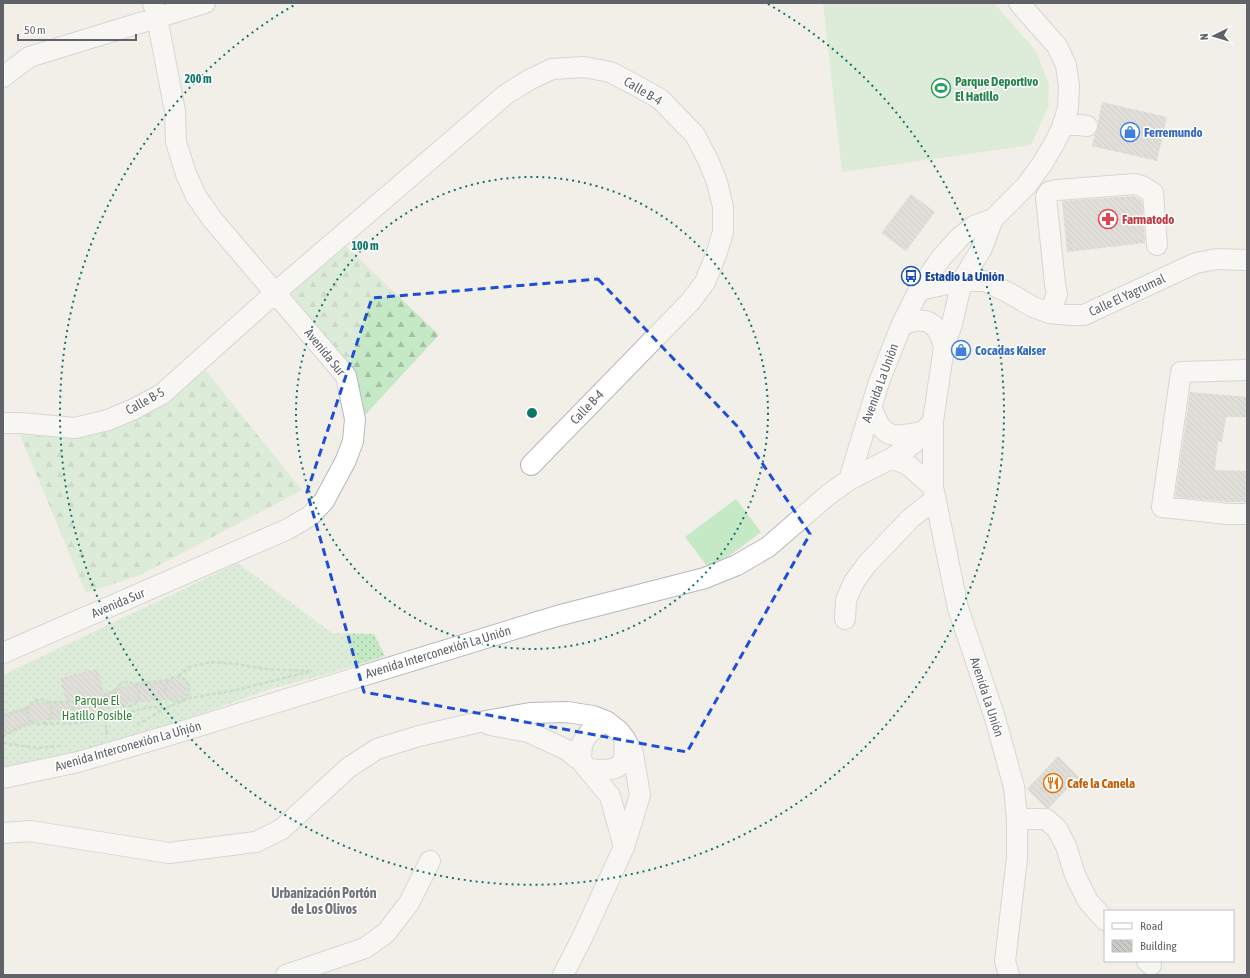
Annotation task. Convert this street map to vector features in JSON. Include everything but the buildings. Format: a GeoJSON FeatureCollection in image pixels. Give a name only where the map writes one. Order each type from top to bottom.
{"type":"FeatureCollection","features":[{"type":"Feature","properties":{"kind":"street"},"geometry":{"type":"LineString","coordinates":[[3,77],[29,57],[155,10],[205,3]]}},
{"type":"Feature","properties":{"kind":"street","name":"Avenida La Unión"},"geometry":{"type":"LineString","coordinates":[[1009,975],[1005,961],[1017,858],[1017,819],[1014,787],[995,718],[958,608],[934,493],[930,426],[944,347],[952,324],[962,281],[982,248],[993,219],[1026,186],[1042,164],[1054,144],[1068,108],[1069,86],[1066,65],[1057,46],[1019,3]]}},
{"type":"Feature","properties":{"kind":"street","name":"Avenida Sur"},"geometry":{"type":"LineString","coordinates":[[3,653],[288,529],[310,516],[324,501],[346,460],[353,441],[355,419],[346,376],[276,292],[212,219],[196,196],[186,174],[176,142],[174,111],[155,10]]}},
{"type":"Feature","properties":{"kind":"street","name":"Calle B-4"},"geometry":{"type":"LineString","coordinates":[[276,292],[505,96],[529,80],[552,69],[584,67],[610,72],[660,99],[695,135],[717,182],[723,208],[723,232],[716,254],[705,282],[691,301],[531,465]]}},
{"type":"Feature","properties":{"kind":"street"},"geometry":{"type":"LineString","coordinates":[[1063,123],[1087,126]]}},
{"type":"Feature","properties":{"kind":"street"},"geometry":{"type":"LineString","coordinates":[[1050,313],[1057,294],[1046,197],[1049,192],[1057,190],[1135,184],[1142,186],[1153,193],[1157,245]]}},
{"type":"Feature","properties":{"kind":"street","name":"Avenida La Unión"},"geometry":{"type":"LineString","coordinates":[[849,480],[879,382],[901,326],[920,290],[941,258],[960,237],[974,226],[993,219]]}},
{"type":"Feature","properties":{"kind":"street","name":"Calle El Yagrumal"},"geometry":{"type":"LineString","coordinates":[[920,290],[962,281],[984,281],[1010,293],[1033,307],[1050,313],[1084,315],[1196,263],[1217,258],[1247,260]]}},
{"type":"Feature","properties":{"kind":"street","name":"Calle B-5"},"geometry":{"type":"LineString","coordinates":[[3,423],[75,428],[108,420],[134,409],[162,394],[276,292]]}},
{"type":"Feature","properties":{"kind":"street"},"geometry":{"type":"LineString","coordinates":[[901,326],[911,321],[920,320],[929,322],[937,328],[942,336],[944,347]]}},
{"type":"Feature","properties":{"kind":"street"},"geometry":{"type":"LineString","coordinates":[[1247,370],[1181,372],[1162,507],[1228,514],[1247,514]]}},
{"type":"Feature","properties":{"kind":"street"},"geometry":{"type":"LineString","coordinates":[[872,408],[880,428],[887,433],[902,436],[930,426]]}},
{"type":"Feature","properties":{"kind":"street"},"geometry":{"type":"LineString","coordinates":[[849,480],[892,458],[914,443],[930,426]]}},
{"type":"Feature","properties":{"kind":"street"},"geometry":{"type":"LineString","coordinates":[[845,619],[846,600],[854,582],[867,564],[934,493],[908,465],[892,458]]}},
{"type":"Feature","properties":{"kind":"street","name":"Avenida Interconexión La Unión"},"geometry":{"type":"LineString","coordinates":[[3,778],[78,762],[178,733],[557,616],[705,578],[737,565],[768,547],[828,495],[849,480]]}},
{"type":"Feature","properties":{"kind":"street"},"geometry":{"type":"LineString","coordinates":[[3,833],[30,831],[169,853],[256,842],[282,829],[348,768],[377,749],[419,736],[474,723],[530,713],[567,712],[592,716],[606,721],[619,731],[625,739],[633,753],[640,795],[624,847],[582,938],[563,975]]}},
{"type":"Feature","properties":{"kind":"street"},"geometry":{"type":"LineString","coordinates":[[585,765],[582,744],[589,733],[606,721]]}},
{"type":"Feature","properties":{"kind":"street"},"geometry":{"type":"LineString","coordinates":[[474,723],[528,732],[567,750],[585,765],[610,796],[624,847]]}},
{"type":"Feature","properties":{"kind":"street"},"geometry":{"type":"LineString","coordinates":[[585,765],[608,770],[616,767],[624,759],[625,739]]}},
{"type":"Feature","properties":{"kind":"street"},"geometry":{"type":"LineString","coordinates":[[1017,819],[1046,819],[1057,829],[1066,846],[1075,875],[1088,901],[1104,919]]}},
{"type":"Feature","properties":{"kind":"street"},"geometry":{"type":"LineString","coordinates":[[286,975],[365,948],[386,933],[409,903],[430,861]]}},
{"type":"Feature","properties":{"kind":"path"},"geometry":{"type":"LineString","coordinates":[[135,684],[140,695],[137,702],[131,706],[125,706],[118,703],[115,697],[115,691],[118,685],[123,682],[135,684],[168,680],[179,676],[189,667],[210,662],[237,664],[265,669],[311,671]]}},
{"type":"Feature","properties":{"kind":"path"},"geometry":{"type":"LineString","coordinates":[[168,680],[165,686],[165,692],[169,698],[175,701],[182,701],[236,690],[315,670]]}},
{"type":"Feature","properties":{"kind":"path"},"geometry":{"type":"LineString","coordinates":[[90,722],[96,718],[98,712],[97,705],[93,700],[88,698],[82,698],[76,702],[47,702],[35,700],[27,709],[27,715],[30,721],[36,724],[43,724],[90,722],[149,706],[166,708],[182,701],[190,690],[189,684],[185,679],[179,676]]}},
{"type":"Feature","properties":{"kind":"path"},"geometry":{"type":"LineString","coordinates":[[93,700],[115,691]]}},
{"type":"Feature","properties":{"kind":"path"},"geometry":{"type":"LineString","coordinates":[[43,724],[49,720],[52,713],[47,702]]}},
{"type":"Feature","properties":{"kind":"path"},"geometry":{"type":"LineString","coordinates":[[76,702],[74,713],[77,719],[83,723]]}},
{"type":"Feature","properties":{"kind":"path"},"geometry":{"type":"LineString","coordinates":[[3,715],[27,709]]}},
{"type":"Feature","properties":{"kind":"path"},"geometry":{"type":"LineString","coordinates":[[105,719],[108,743]]}},
{"type":"Feature","properties":{"kind":"path"},"geometry":{"type":"LineString","coordinates":[[3,723],[6,731],[3,737],[30,721]]}},
{"type":"Feature","properties":{"kind":"path"},"geometry":{"type":"LineString","coordinates":[[3,743],[36,748]]}},
{"type":"Feature","properties":{"kind":"highlighted area"},"geometry":{"type":"Polygon","coordinates":[[[598,279],[737,426],[810,534],[687,752],[364,692],[307,492],[372,298],[598,279]]]}},
{"type":"Feature","properties":{"kind":"green space","name":"Parque Deportivo El Hatillo"},"geometry":{"type":"Polygon","coordinates":[[[823,3],[994,3],[1036,51],[1049,84],[1048,107],[1031,145],[842,172],[823,3]]]}},
{"type":"Feature","properties":{"kind":"green space"},"geometry":{"type":"Polygon","coordinates":[[[346,246],[439,335],[365,415],[362,399],[351,373],[286,294],[346,246]]]}},
{"type":"Feature","properties":{"kind":"green space"},"geometry":{"type":"Polygon","coordinates":[[[206,371],[302,490],[140,575],[86,593],[20,435],[76,438],[137,419],[206,371]]]}},
{"type":"Feature","properties":{"kind":"green space"},"geometry":{"type":"Polygon","coordinates":[[[736,499],[761,532],[710,570],[685,537],[736,499]]]}},
{"type":"Feature","properties":{"kind":"green space","name":"Parque El Hatillo Posible"},"geometry":{"type":"Polygon","coordinates":[[[238,563],[332,633],[374,634],[385,656],[334,672],[267,690],[174,724],[108,745],[3,767],[3,675],[238,563]]]}},
{"type":"Feature","properties":{"kind":"place","name":"Parque Deportivo El Hatillo"},"geometry":{"type":"Point","coordinates":[941,88]}},
{"type":"Feature","properties":{"kind":"place","name":"Ferremundo"},"geometry":{"type":"Point","coordinates":[1130,132]}},
{"type":"Feature","properties":{"kind":"place","name":"Farmatodo"},"geometry":{"type":"Point","coordinates":[1108,219]}},
{"type":"Feature","properties":{"kind":"place","name":"Estadio La Unión"},"geometry":{"type":"Point","coordinates":[911,276]}},
{"type":"Feature","properties":{"kind":"place","name":"Cocadas Kaiser"},"geometry":{"type":"Point","coordinates":[961,350]}},
{"type":"Feature","properties":{"kind":"place","name":"Cafe la Canela"},"geometry":{"type":"Point","coordinates":[1053,783]}},
{"type":"Feature","properties":{"kind":"district","name":"Urbanización Portón de Los Olivos"},"geometry":{"type":"Point","coordinates":[324,902]}}]}
